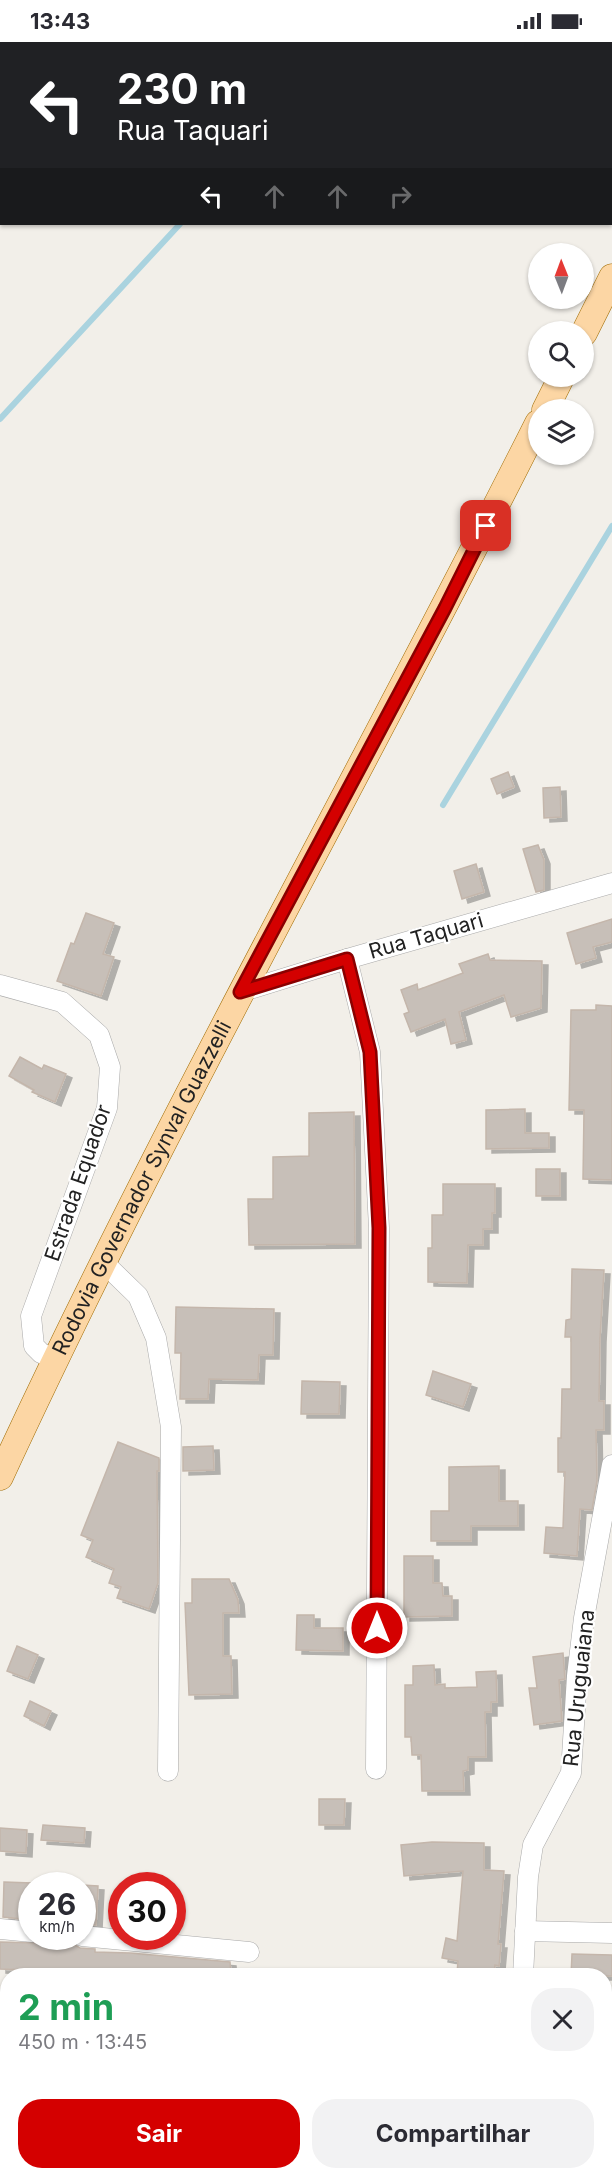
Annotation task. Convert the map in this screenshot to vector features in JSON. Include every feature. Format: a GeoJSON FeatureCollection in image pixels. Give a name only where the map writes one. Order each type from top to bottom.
{"type":"FeatureCollection","features":[{"type":"Feature","properties":{"kind":"main road"},"geometry":{"type":"LineString","coordinates":[[590,321],[612,277]]}},
{"type":"Feature","properties":{"kind":"main road","name":"Rodovia Governador Synval Guazzelli"},"geometry":{"type":"LineString","coordinates":[[0,1476],[54,1359],[240,992],[445,608],[528,443]]}},
{"type":"Feature","properties":{"kind":"street","name":"Rua Taquari"},"geometry":{"type":"LineString","coordinates":[[240,992],[612,883]]}},
{"type":"Feature","properties":{"kind":"street"},"geometry":{"type":"LineString","coordinates":[[347,959],[370,1052],[379,1228],[376,1769]]}},
{"type":"Feature","properties":{"kind":"street","name":"Estrada Equador"},"geometry":{"type":"LineString","coordinates":[[0,985],[62,1002],[99,1035],[110,1067],[107,1108],[31,1316],[34,1346],[41,1353],[54,1359]]}},
{"type":"Feature","properties":{"kind":"street"},"geometry":{"type":"LineString","coordinates":[[103,1262],[138,1296],[156,1338],[171,1427],[168,1771]]}},
{"type":"Feature","properties":{"kind":"street","name":"Rua Uruguaiana"},"geometry":{"type":"LineString","coordinates":[[523,1968],[528,1877],[533,1845],[571,1773],[577,1676],[584,1618],[612,1465]]}},
{"type":"Feature","properties":{"kind":"street"},"geometry":{"type":"LineString","coordinates":[[0,1929],[18,1931]]}},
{"type":"Feature","properties":{"kind":"street"},"geometry":{"type":"LineString","coordinates":[[525,1931],[612,1933]]}},
{"type":"Feature","properties":{"kind":"street"},"geometry":{"type":"LineString","coordinates":[[96,1937],[249,1952]]}},
{"type":"Feature","properties":{"kind":"building"},"geometry":{"type":"Polygon","coordinates":[[[508,772],[514,787],[497,794],[491,779],[508,772]]]}},
{"type":"Feature","properties":{"kind":"building"},"geometry":{"type":"Polygon","coordinates":[[[560,787],[561,817],[544,818],[543,788],[560,787]]]}},
{"type":"Feature","properties":{"kind":"building"},"geometry":{"type":"Polygon","coordinates":[[[538,845],[544,860],[544,890],[536,892],[523,849],[538,845]]]}},
{"type":"Feature","properties":{"kind":"building"},"geometry":{"type":"Polygon","coordinates":[[[476,864],[484,892],[462,899],[454,871],[476,864]]]}},
{"type":"Feature","properties":{"kind":"building"},"geometry":{"type":"Polygon","coordinates":[[[86,913],[114,923],[103,954],[114,957],[101,996],[57,981],[71,943],[74,944],[86,913]]]}},
{"type":"Feature","properties":{"kind":"building"},"geometry":{"type":"Polygon","coordinates":[[[612,919],[612,942],[593,947],[596,958],[576,964],[567,933],[612,919]]]}},
{"type":"Feature","properties":{"kind":"building"},"geometry":{"type":"Polygon","coordinates":[[[488,954],[490,960],[542,961],[541,1008],[511,1017],[504,995],[459,1012],[466,1040],[451,1044],[445,1019],[411,1032],[404,1014],[409,1012],[401,990],[417,984],[418,990],[463,973],[459,964],[488,954]]]}},
{"type":"Feature","properties":{"kind":"building"},"geometry":{"type":"Polygon","coordinates":[[[596,1005],[612,1006],[612,1180],[583,1179],[584,1110],[569,1110],[571,1010],[596,1010],[596,1005]]]}},
{"type":"Feature","properties":{"kind":"building"},"geometry":{"type":"Polygon","coordinates":[[[20,1057],[42,1069],[44,1065],[66,1074],[55,1102],[32,1092],[34,1090],[9,1076],[20,1057]]]}},
{"type":"Feature","properties":{"kind":"building"},"geometry":{"type":"Polygon","coordinates":[[[525,1109],[525,1133],[549,1133],[549,1148],[486,1149],[486,1110],[525,1109]]]}},
{"type":"Feature","properties":{"kind":"building"},"geometry":{"type":"Polygon","coordinates":[[[354,1112],[355,1244],[249,1245],[248,1199],[273,1199],[273,1157],[309,1156],[309,1113],[354,1112]]]}},
{"type":"Feature","properties":{"kind":"building"},"geometry":{"type":"Polygon","coordinates":[[[536,1169],[560,1169],[560,1196],[536,1196],[536,1169]]]}},
{"type":"Feature","properties":{"kind":"building"},"geometry":{"type":"Polygon","coordinates":[[[443,1184],[495,1184],[495,1213],[492,1213],[492,1229],[483,1229],[483,1245],[468,1245],[467,1283],[428,1282],[428,1248],[432,1248],[432,1215],[443,1215],[443,1184]]]}},
{"type":"Feature","properties":{"kind":"building"},"geometry":{"type":"Polygon","coordinates":[[[572,1269],[604,1270],[599,1401],[604,1401],[604,1430],[596,1430],[597,1481],[592,1510],[580,1509],[577,1556],[544,1553],[546,1527],[563,1528],[565,1472],[558,1472],[558,1438],[561,1438],[562,1389],[571,1389],[571,1337],[565,1337],[566,1320],[571,1319],[572,1269]]]}},
{"type":"Feature","properties":{"kind":"building"},"geometry":{"type":"Polygon","coordinates":[[[176,1307],[274,1309],[273,1355],[259,1355],[258,1380],[209,1379],[208,1399],[180,1399],[181,1353],[175,1353],[176,1307]]]}},
{"type":"Feature","properties":{"kind":"building"},"geometry":{"type":"Polygon","coordinates":[[[433,1371],[471,1384],[463,1407],[426,1395],[433,1371]]]}},
{"type":"Feature","properties":{"kind":"building"},"geometry":{"type":"Polygon","coordinates":[[[302,1381],[340,1382],[339,1414],[301,1414],[302,1381]]]}},
{"type":"Feature","properties":{"kind":"building"},"geometry":{"type":"Polygon","coordinates":[[[118,1442],[159,1458],[159,1471],[157,1471],[158,1583],[149,1609],[117,1598],[121,1587],[109,1583],[114,1569],[86,1557],[93,1540],[81,1535],[118,1442]]]}},
{"type":"Feature","properties":{"kind":"building"},"geometry":{"type":"Polygon","coordinates":[[[213,1446],[214,1470],[183,1471],[183,1447],[213,1446]]]}},
{"type":"Feature","properties":{"kind":"building"},"geometry":{"type":"Polygon","coordinates":[[[499,1466],[499,1501],[518,1501],[518,1526],[471,1526],[471,1541],[431,1541],[431,1511],[449,1511],[449,1467],[499,1466]]]}},
{"type":"Feature","properties":{"kind":"building"},"geometry":{"type":"Polygon","coordinates":[[[404,1556],[433,1556],[433,1583],[442,1583],[443,1596],[452,1596],[452,1616],[404,1617],[404,1556]]]}},
{"type":"Feature","properties":{"kind":"building"},"geometry":{"type":"Polygon","coordinates":[[[192,1579],[229,1579],[238,1600],[239,1613],[223,1613],[223,1656],[231,1656],[232,1694],[189,1695],[185,1603],[192,1603],[192,1579]]]}},
{"type":"Feature","properties":{"kind":"building"},"geometry":{"type":"Polygon","coordinates":[[[297,1615],[314,1615],[314,1628],[343,1628],[343,1651],[296,1650],[297,1615]]]}},
{"type":"Feature","properties":{"kind":"building"},"geometry":{"type":"Polygon","coordinates":[[[17,1646],[38,1655],[28,1679],[7,1671],[17,1646]]]}},
{"type":"Feature","properties":{"kind":"building"},"geometry":{"type":"Polygon","coordinates":[[[563,1653],[565,1679],[559,1680],[562,1721],[534,1725],[529,1688],[537,1688],[533,1657],[563,1653]]]}},
{"type":"Feature","properties":{"kind":"building"},"geometry":{"type":"Polygon","coordinates":[[[434,1665],[435,1685],[445,1684],[445,1688],[477,1687],[476,1672],[496,1671],[497,1702],[491,1702],[491,1712],[485,1712],[486,1757],[468,1757],[468,1770],[463,1771],[464,1791],[422,1791],[421,1755],[412,1755],[411,1737],[405,1737],[405,1685],[413,1685],[413,1666],[434,1665]]]}},
{"type":"Feature","properties":{"kind":"building"},"geometry":{"type":"Polygon","coordinates":[[[30,1701],[51,1711],[44,1726],[24,1716],[30,1701]]]}},
{"type":"Feature","properties":{"kind":"building"},"geometry":{"type":"Polygon","coordinates":[[[319,1799],[345,1799],[344,1825],[319,1825],[319,1799]]]}},
{"type":"Feature","properties":{"kind":"building"},"geometry":{"type":"Polygon","coordinates":[[[43,1825],[85,1828],[84,1843],[41,1840],[43,1825]]]}},
{"type":"Feature","properties":{"kind":"building"},"geometry":{"type":"Polygon","coordinates":[[[0,1828],[27,1830],[26,1853],[0,1851],[0,1828]]]}},
{"type":"Feature","properties":{"kind":"building"},"geometry":{"type":"Polygon","coordinates":[[[432,1842],[484,1843],[484,1870],[504,1871],[498,1944],[501,1944],[499,1966],[457,1968],[458,1961],[442,1958],[446,1938],[457,1941],[463,1871],[404,1876],[401,1845],[432,1842]]]}},
{"type":"Feature","properties":{"kind":"building"},"geometry":{"type":"Polygon","coordinates":[[[4,1882],[18,1882],[18,1919],[3,1917],[4,1882]]]}},
{"type":"Feature","properties":{"kind":"building"},"geometry":{"type":"Polygon","coordinates":[[[96,1886],[98,1886],[96,1925],[96,1886]]]}},
{"type":"Feature","properties":{"kind":"building"},"geometry":{"type":"Polygon","coordinates":[[[0,1942],[18,1942],[18,1950],[95,1950],[95,1952],[230,1962],[230,1968],[0,1968],[0,1942]]]}},
{"type":"Feature","properties":{"kind":"building"},"geometry":{"type":"Polygon","coordinates":[[[572,1954],[612,1955],[612,1968],[571,1968],[572,1954]]]}},
{"type":"Feature","properties":{"kind":"waterway"},"geometry":{"type":"LineString","coordinates":[[0,419],[179,225]]}},
{"type":"Feature","properties":{"kind":"waterway"},"geometry":{"type":"LineString","coordinates":[[443,805],[612,526]]}},
{"type":"Feature","properties":{"kind":"route"},"geometry":{"type":"LineString","coordinates":[[377,1628],[379,1228],[370,1052],[347,959],[240,992],[445,608],[486,526]]}}]}
